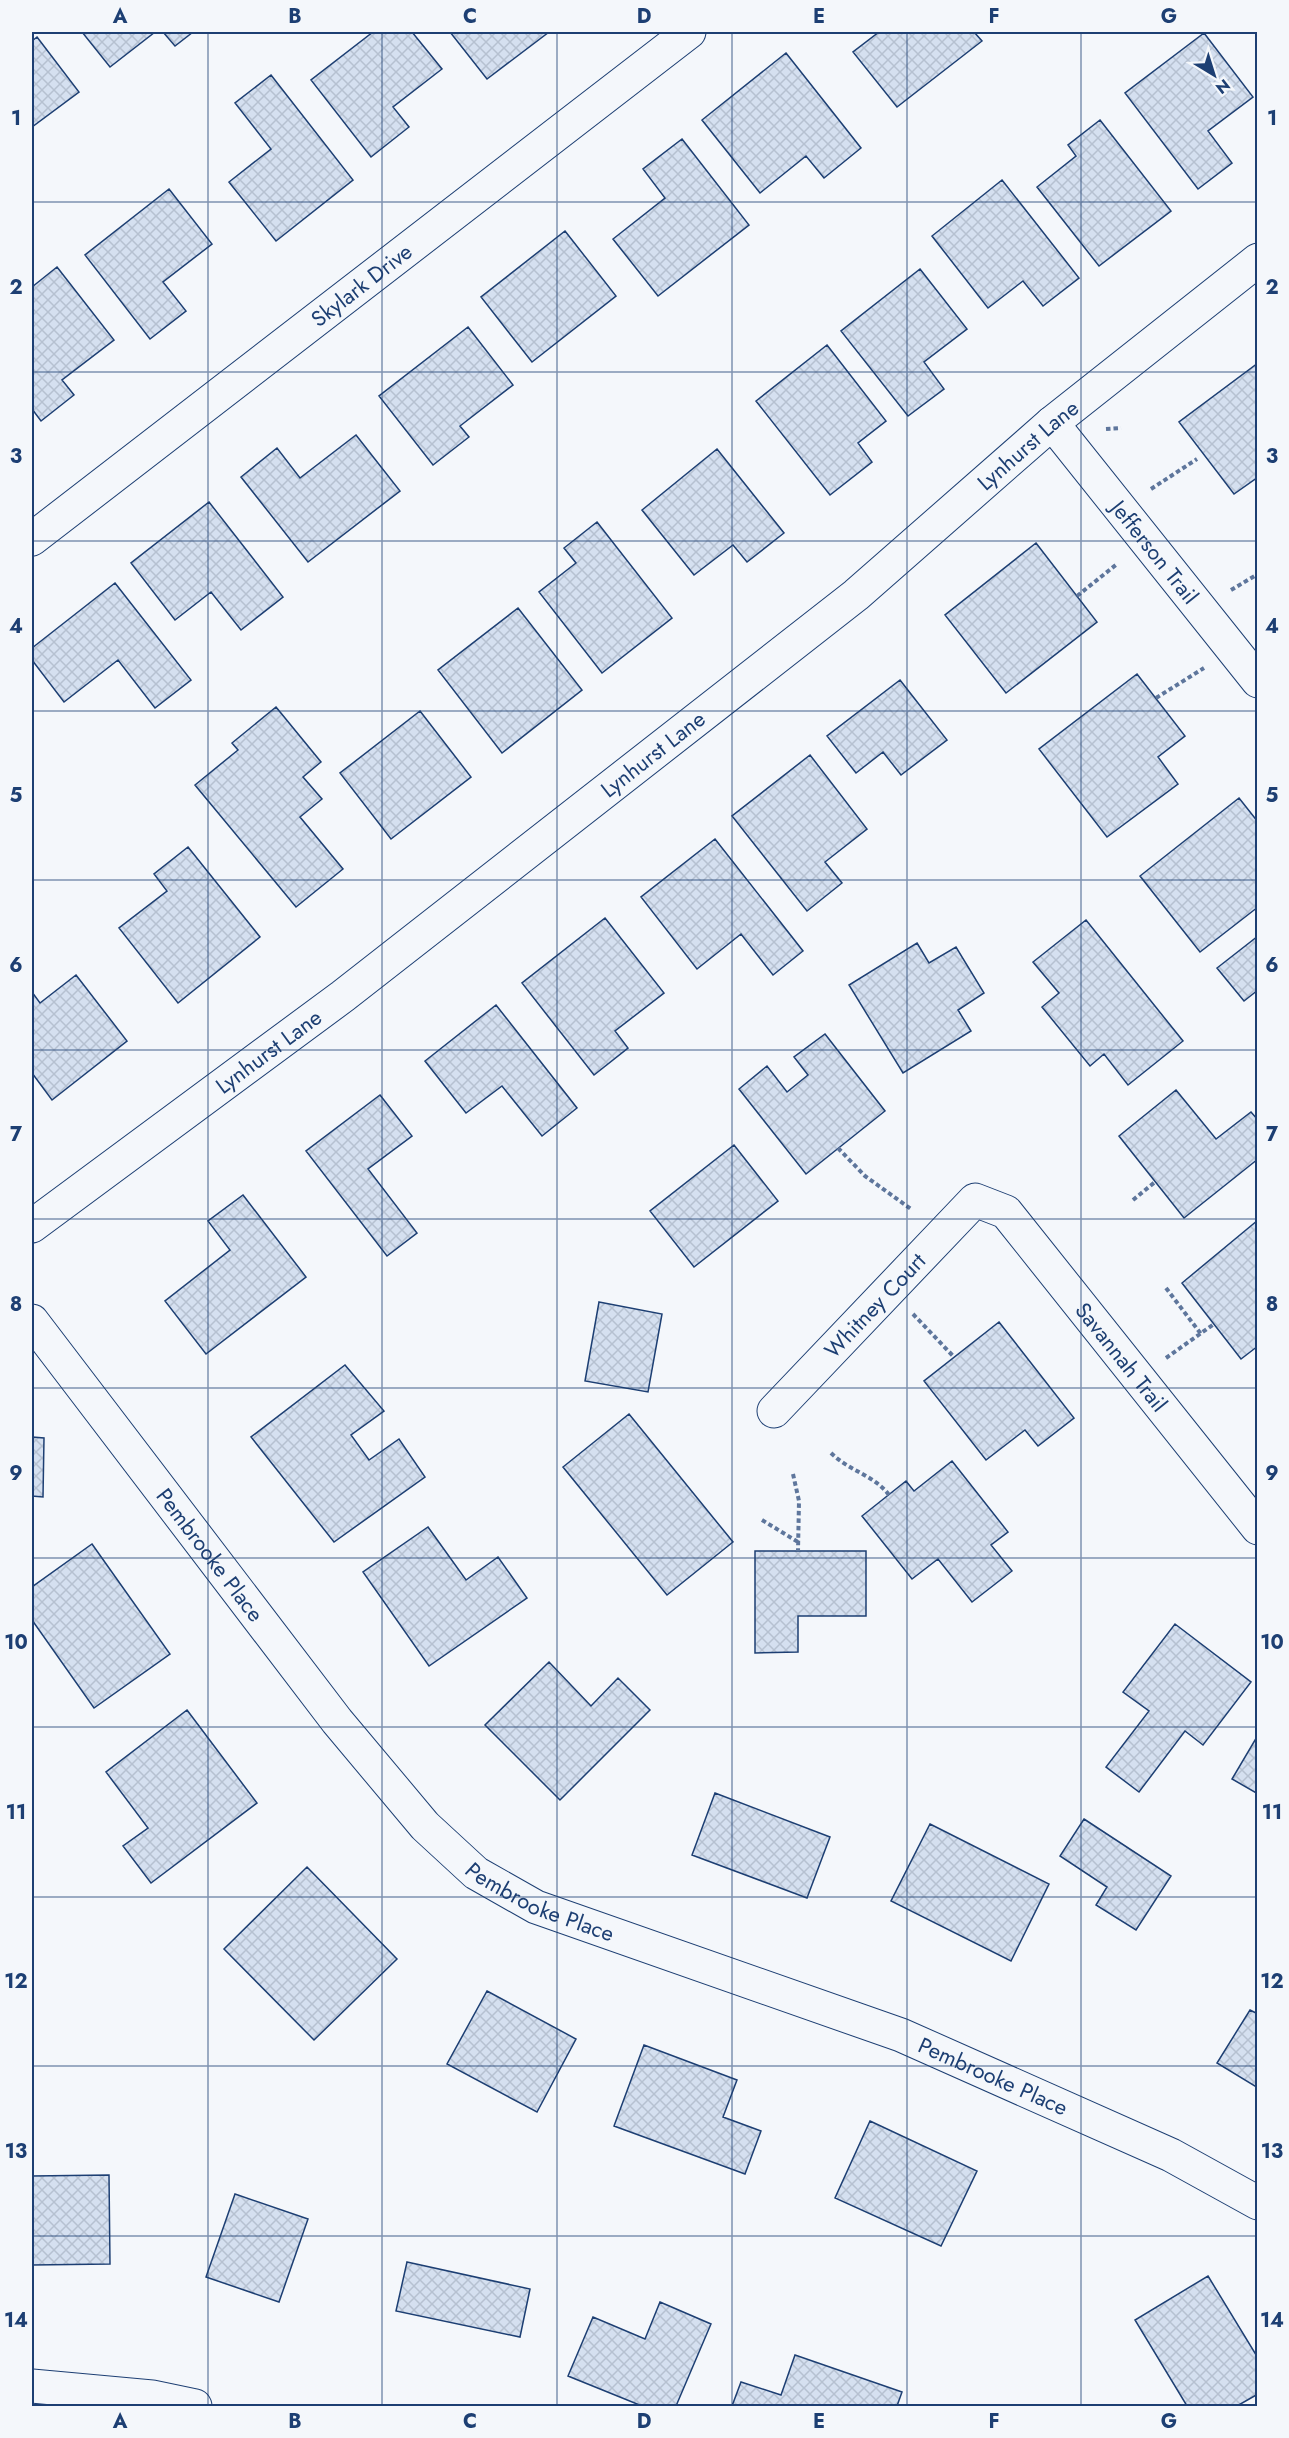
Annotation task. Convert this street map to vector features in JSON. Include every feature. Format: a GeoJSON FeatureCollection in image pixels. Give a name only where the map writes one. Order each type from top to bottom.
{"type":"FeatureCollection","features":[{"type":"Feature","properties":{"kind":"street","name":"Skylark Drive"},"geometry":{"type":"LineString","coordinates":[[32,539],[689,32]]}},
{"type":"Feature","properties":{"kind":"street","name":"Lynhurst Lane"},"geometry":{"type":"LineString","coordinates":[[32,1226],[343,996],[856,595],[1052,423],[1257,260]]}},
{"type":"Feature","properties":{"kind":"street","name":"Jefferson Trail"},"geometry":{"type":"LineString","coordinates":[[1052,423],[1257,681]]}},
{"type":"Feature","properties":{"kind":"street","name":"Whitney Court"},"geometry":{"type":"LineString","coordinates":[[774,1411],[975,1200]]}},
{"type":"Feature","properties":{"kind":"street","name":"Savannah Trail"},"geometry":{"type":"LineString","coordinates":[[975,1200],[1006,1212],[1257,1528]]}},
{"type":"Feature","properties":{"kind":"street","name":"Pembrooke Place"},"geometry":{"type":"LineString","coordinates":[[32,1322],[337,1721],[426,1826],[476,1873],[536,1907],[901,2035],[1171,2155],[1257,2203]]}},
{"type":"Feature","properties":{"kind":"street"},"geometry":{"type":"LineString","coordinates":[[32,2386],[152,2397],[195,2406]]}},
{"type":"Feature","properties":{"kind":"path"},"geometry":{"type":"LineString","coordinates":[[1107,429],[1121,429]]}},
{"type":"Feature","properties":{"kind":"path"},"geometry":{"type":"LineString","coordinates":[[1148,491],[1197,459]]}},
{"type":"Feature","properties":{"kind":"path"},"geometry":{"type":"LineString","coordinates":[[1077,596],[1122,559]]}},
{"type":"Feature","properties":{"kind":"path"},"geometry":{"type":"LineString","coordinates":[[1228,593],[1257,574]]}},
{"type":"Feature","properties":{"kind":"path"},"geometry":{"type":"LineString","coordinates":[[1156,698],[1207,666]]}},
{"type":"Feature","properties":{"kind":"path"},"geometry":{"type":"LineString","coordinates":[[838,1148],[865,1176],[911,1209]]}},
{"type":"Feature","properties":{"kind":"path"},"geometry":{"type":"LineString","coordinates":[[1133,1200],[1155,1182]]}},
{"type":"Feature","properties":{"kind":"path"},"geometry":{"type":"LineString","coordinates":[[1166,1288],[1201,1334]]}},
{"type":"Feature","properties":{"kind":"path"},"geometry":{"type":"LineString","coordinates":[[907,1308],[954,1357]]}},
{"type":"Feature","properties":{"kind":"path"},"geometry":{"type":"LineString","coordinates":[[1161,1362],[1214,1324]]}},
{"type":"Feature","properties":{"kind":"path"},"geometry":{"type":"LineString","coordinates":[[831,1453],[841,1463],[880,1484],[889,1495]]}},
{"type":"Feature","properties":{"kind":"path"},"geometry":{"type":"LineString","coordinates":[[793,1474],[799,1501],[798,1551]]}},
{"type":"Feature","properties":{"kind":"path"},"geometry":{"type":"LineString","coordinates":[[762,1520],[798,1542]]}},
{"type":"Feature","properties":{"kind":"building"},"geometry":{"type":"Polygon","coordinates":[[[82,32],[155,32],[110,67],[82,32]]]}},
{"type":"Feature","properties":{"kind":"building"},"geometry":{"type":"Polygon","coordinates":[[[163,32],[193,32],[175,46],[163,32]]]}},
{"type":"Feature","properties":{"kind":"building"},"geometry":{"type":"Polygon","coordinates":[[[373,32],[412,32],[442,69],[393,107],[409,127],[371,157],[311,80],[373,32]]]}},
{"type":"Feature","properties":{"kind":"building"},"geometry":{"type":"Polygon","coordinates":[[[450,32],[549,32],[487,79],[450,32]]]}},
{"type":"Feature","properties":{"kind":"building"},"geometry":{"type":"Polygon","coordinates":[[[879,32],[974,32],[982,41],[897,107],[853,52],[879,32]]]}},
{"type":"Feature","properties":{"kind":"building"},"geometry":{"type":"Polygon","coordinates":[[[1204,33],[1253,97],[1208,131],[1232,163],[1198,189],[1125,93],[1204,33]]]}},
{"type":"Feature","properties":{"kind":"building"},"geometry":{"type":"Polygon","coordinates":[[[37,37],[79,92],[32,127],[32,41],[37,37]]]}},
{"type":"Feature","properties":{"kind":"building"},"geometry":{"type":"Polygon","coordinates":[[[786,53],[861,148],[824,178],[806,156],[760,193],[702,120],[786,53]]]}},
{"type":"Feature","properties":{"kind":"building"},"geometry":{"type":"Polygon","coordinates":[[[271,75],[353,180],[276,241],[229,182],[271,149],[235,103],[271,75]]]}},
{"type":"Feature","properties":{"kind":"building"},"geometry":{"type":"Polygon","coordinates":[[[1100,120],[1171,211],[1099,266],[1037,187],[1076,156],[1068,145],[1100,120]]]}},
{"type":"Feature","properties":{"kind":"building"},"geometry":{"type":"Polygon","coordinates":[[[682,139],[749,225],[658,296],[613,239],[665,198],[643,169],[682,139]]]}},
{"type":"Feature","properties":{"kind":"building"},"geometry":{"type":"Polygon","coordinates":[[[1002,180],[1079,278],[1043,306],[1023,281],[988,308],[932,236],[1002,180]]]}},
{"type":"Feature","properties":{"kind":"building"},"geometry":{"type":"Polygon","coordinates":[[[169,189],[212,244],[163,282],[186,311],[150,339],[85,255],[169,189]]]}},
{"type":"Feature","properties":{"kind":"building"},"geometry":{"type":"Polygon","coordinates":[[[565,231],[616,296],[532,362],[481,297],[565,231]]]}},
{"type":"Feature","properties":{"kind":"building"},"geometry":{"type":"Polygon","coordinates":[[[57,267],[114,340],[62,380],[74,395],[41,421],[32,409],[32,287],[57,267]]]}},
{"type":"Feature","properties":{"kind":"building"},"geometry":{"type":"Polygon","coordinates":[[[920,269],[967,329],[924,362],[944,389],[908,416],[841,331],[920,269]]]}},
{"type":"Feature","properties":{"kind":"building"},"geometry":{"type":"Polygon","coordinates":[[[468,327],[513,385],[460,426],[469,437],[433,465],[379,396],[468,327]]]}},
{"type":"Feature","properties":{"kind":"building"},"geometry":{"type":"Polygon","coordinates":[[[827,345],[886,421],[858,443],[872,462],[830,495],[756,401],[827,345]]]}},
{"type":"Feature","properties":{"kind":"building"},"geometry":{"type":"Polygon","coordinates":[[[1258,363],[1258,477],[1234,494],[1179,422],[1258,363]]]}},
{"type":"Feature","properties":{"kind":"building"},"geometry":{"type":"Polygon","coordinates":[[[356,435],[400,491],[308,562],[241,477],[277,448],[300,478],[356,435]]]}},
{"type":"Feature","properties":{"kind":"building"},"geometry":{"type":"Polygon","coordinates":[[[717,449],[784,533],[747,562],[733,545],[694,575],[642,510],[717,449]]]}},
{"type":"Feature","properties":{"kind":"building"},"geometry":{"type":"Polygon","coordinates":[[[209,502],[283,597],[241,630],[211,592],[175,620],[131,563],[209,502]]]}},
{"type":"Feature","properties":{"kind":"building"},"geometry":{"type":"Polygon","coordinates":[[[597,522],[672,618],[602,673],[539,592],[576,563],[564,548],[597,522]]]}},
{"type":"Feature","properties":{"kind":"building"},"geometry":{"type":"Polygon","coordinates":[[[1036,543],[1097,622],[1006,693],[945,615],[1036,543]]]}},
{"type":"Feature","properties":{"kind":"building"},"geometry":{"type":"Polygon","coordinates":[[[115,583],[191,680],[155,708],[118,660],[64,702],[32,660],[32,648],[115,583]]]}},
{"type":"Feature","properties":{"kind":"building"},"geometry":{"type":"Polygon","coordinates":[[[518,608],[582,690],[502,753],[438,670],[518,608]]]}},
{"type":"Feature","properties":{"kind":"building"},"geometry":{"type":"Polygon","coordinates":[[[1137,674],[1185,736],[1158,757],[1178,784],[1107,837],[1039,749],[1137,674]]]}},
{"type":"Feature","properties":{"kind":"building"},"geometry":{"type":"Polygon","coordinates":[[[900,680],[947,740],[901,775],[883,752],[856,773],[827,736],[900,680]]]}},
{"type":"Feature","properties":{"kind":"building"},"geometry":{"type":"Polygon","coordinates":[[[276,707],[321,762],[303,777],[322,799],[300,817],[343,869],[296,907],[195,785],[238,750],[232,743],[276,707]]]}},
{"type":"Feature","properties":{"kind":"building"},"geometry":{"type":"Polygon","coordinates":[[[420,711],[471,777],[391,839],[340,773],[420,711]]]}},
{"type":"Feature","properties":{"kind":"building"},"geometry":{"type":"Polygon","coordinates":[[[810,755],[867,829],[825,862],[842,883],[807,911],[732,816],[810,755]]]}},
{"type":"Feature","properties":{"kind":"building"},"geometry":{"type":"Polygon","coordinates":[[[1239,798],[1258,822],[1258,907],[1200,952],[1140,876],[1239,798]]]}},
{"type":"Feature","properties":{"kind":"building"},"geometry":{"type":"Polygon","coordinates":[[[715,839],[803,951],[773,975],[741,934],[697,969],[641,897],[715,839]]]}},
{"type":"Feature","properties":{"kind":"building"},"geometry":{"type":"Polygon","coordinates":[[[188,847],[260,937],[178,1003],[119,928],[167,891],[154,874],[188,847]]]}},
{"type":"Feature","properties":{"kind":"building"},"geometry":{"type":"Polygon","coordinates":[[[605,918],[664,993],[615,1031],[628,1048],[594,1075],[522,983],[605,918]]]}},
{"type":"Feature","properties":{"kind":"building"},"geometry":{"type":"Polygon","coordinates":[[[1086,920],[1183,1041],[1128,1085],[1104,1054],[1090,1066],[1042,1007],[1059,993],[1033,962],[1086,920]]]}},
{"type":"Feature","properties":{"kind":"building"},"geometry":{"type":"Polygon","coordinates":[[[1258,936],[1258,990],[1244,1001],[1217,968],[1258,936]]]}},
{"type":"Feature","properties":{"kind":"building"},"geometry":{"type":"Polygon","coordinates":[[[917,943],[929,963],[956,947],[984,993],[958,1010],[971,1031],[903,1073],[849,985],[917,943]]]}},
{"type":"Feature","properties":{"kind":"building"},"geometry":{"type":"Polygon","coordinates":[[[76,975],[127,1041],[52,1100],[32,1073],[32,992],[40,1003],[76,975]]]}},
{"type":"Feature","properties":{"kind":"building"},"geometry":{"type":"Polygon","coordinates":[[[496,1005],[577,1108],[542,1136],[502,1086],[466,1113],[425,1061],[496,1005]]]}},
{"type":"Feature","properties":{"kind":"building"},"geometry":{"type":"Polygon","coordinates":[[[825,1034],[885,1111],[806,1174],[739,1089],[767,1066],[787,1092],[808,1075],[794,1057],[825,1034]]]}},
{"type":"Feature","properties":{"kind":"building"},"geometry":{"type":"Polygon","coordinates":[[[1176,1090],[1216,1139],[1251,1112],[1258,1120],[1258,1159],[1184,1218],[1119,1136],[1176,1090]]]}},
{"type":"Feature","properties":{"kind":"building"},"geometry":{"type":"Polygon","coordinates":[[[380,1095],[412,1136],[368,1169],[417,1233],[387,1256],[306,1151],[380,1095]]]}},
{"type":"Feature","properties":{"kind":"building"},"geometry":{"type":"Polygon","coordinates":[[[734,1145],[778,1201],[694,1267],[650,1211],[734,1145]]]}},
{"type":"Feature","properties":{"kind":"building"},"geometry":{"type":"Polygon","coordinates":[[[243,1195],[306,1277],[206,1354],[165,1301],[230,1250],[208,1221],[243,1195]]]}},
{"type":"Feature","properties":{"kind":"building"},"geometry":{"type":"Polygon","coordinates":[[[1258,1220],[1258,1346],[1241,1359],[1182,1283],[1258,1220]]]}},
{"type":"Feature","properties":{"kind":"building"},"geometry":{"type":"Polygon","coordinates":[[[599,1302],[662,1314],[648,1392],[585,1381],[599,1302]]]}},
{"type":"Feature","properties":{"kind":"building"},"geometry":{"type":"Polygon","coordinates":[[[999,1322],[1074,1418],[1038,1446],[1025,1430],[986,1460],[924,1381],[999,1322]]]}},
{"type":"Feature","properties":{"kind":"building"},"geometry":{"type":"Polygon","coordinates":[[[345,1365],[384,1411],[351,1435],[369,1460],[399,1439],[425,1477],[334,1542],[251,1437],[345,1365]]]}},
{"type":"Feature","properties":{"kind":"building"},"geometry":{"type":"Polygon","coordinates":[[[629,1414],[733,1542],[667,1595],[563,1467],[629,1414]]]}},
{"type":"Feature","properties":{"kind":"building"},"geometry":{"type":"Polygon","coordinates":[[[32,1437],[44,1438],[43,1497],[32,1496],[32,1437]]]}},
{"type":"Feature","properties":{"kind":"building"},"geometry":{"type":"Polygon","coordinates":[[[952,1461],[1008,1532],[991,1545],[1012,1571],[972,1602],[938,1559],[912,1579],[862,1516],[906,1481],[914,1491],[952,1461]]]}},
{"type":"Feature","properties":{"kind":"building"},"geometry":{"type":"Polygon","coordinates":[[[428,1527],[466,1580],[498,1557],[527,1598],[429,1666],[363,1572],[428,1527]]]}},
{"type":"Feature","properties":{"kind":"building"},"geometry":{"type":"Polygon","coordinates":[[[92,1544],[170,1654],[94,1708],[32,1620],[32,1587],[92,1544]]]}},
{"type":"Feature","properties":{"kind":"building"},"geometry":{"type":"Polygon","coordinates":[[[755,1551],[866,1551],[866,1616],[798,1616],[798,1652],[755,1653],[755,1551]]]}},
{"type":"Feature","properties":{"kind":"building"},"geometry":{"type":"Polygon","coordinates":[[[1175,1624],[1251,1682],[1203,1745],[1185,1731],[1139,1792],[1106,1767],[1149,1711],[1123,1692],[1175,1624]]]}},
{"type":"Feature","properties":{"kind":"building"},"geometry":{"type":"Polygon","coordinates":[[[549,1662],[591,1706],[618,1678],[650,1710],[560,1800],[485,1725],[549,1662]]]}},
{"type":"Feature","properties":{"kind":"building"},"geometry":{"type":"Polygon","coordinates":[[[187,1710],[257,1803],[151,1883],[123,1846],[148,1828],[106,1772],[187,1710]]]}},
{"type":"Feature","properties":{"kind":"building"},"geometry":{"type":"Polygon","coordinates":[[[1258,1735],[1258,1794],[1232,1779],[1258,1735]]]}},
{"type":"Feature","properties":{"kind":"building"},"geometry":{"type":"Polygon","coordinates":[[[715,1793],[830,1837],[807,1898],[692,1855],[715,1793]]]}},
{"type":"Feature","properties":{"kind":"building"},"geometry":{"type":"Polygon","coordinates":[[[1084,1819],[1171,1876],[1136,1930],[1096,1905],[1107,1887],[1060,1856],[1084,1819]]]}},
{"type":"Feature","properties":{"kind":"building"},"geometry":{"type":"Polygon","coordinates":[[[930,1824],[1049,1884],[1011,1961],[891,1901],[930,1824]]]}},
{"type":"Feature","properties":{"kind":"building"},"geometry":{"type":"Polygon","coordinates":[[[307,1867],[397,1959],[314,2040],[224,1949],[307,1867]]]}},
{"type":"Feature","properties":{"kind":"building"},"geometry":{"type":"Polygon","coordinates":[[[487,1991],[576,2039],[537,2112],[447,2064],[487,1991]]]}},
{"type":"Feature","properties":{"kind":"building"},"geometry":{"type":"Polygon","coordinates":[[[1250,2010],[1258,2014],[1258,2088],[1217,2063],[1250,2010]]]}},
{"type":"Feature","properties":{"kind":"building"},"geometry":{"type":"Polygon","coordinates":[[[644,2045],[737,2080],[723,2117],[761,2131],[745,2174],[614,2126],[644,2045]]]}},
{"type":"Feature","properties":{"kind":"building"},"geometry":{"type":"Polygon","coordinates":[[[870,2121],[977,2171],[941,2246],[835,2198],[870,2121]]]}},
{"type":"Feature","properties":{"kind":"building"},"geometry":{"type":"Polygon","coordinates":[[[109,2175],[110,2264],[32,2265],[32,2176],[109,2175]]]}},
{"type":"Feature","properties":{"kind":"building"},"geometry":{"type":"Polygon","coordinates":[[[235,2194],[308,2219],[279,2302],[206,2277],[235,2194]]]}},
{"type":"Feature","properties":{"kind":"building"},"geometry":{"type":"Polygon","coordinates":[[[407,2262],[530,2289],[520,2337],[396,2311],[407,2262]]]}},
{"type":"Feature","properties":{"kind":"building"},"geometry":{"type":"Polygon","coordinates":[[[1208,2276],[1258,2358],[1258,2394],[1237,2406],[1187,2406],[1135,2320],[1208,2276]]]}},
{"type":"Feature","properties":{"kind":"building"},"geometry":{"type":"Polygon","coordinates":[[[660,2302],[711,2324],[676,2406],[642,2406],[568,2376],[593,2317],[645,2339],[660,2302]]]}},
{"type":"Feature","properties":{"kind":"building"},"geometry":{"type":"Polygon","coordinates":[[[795,2355],[902,2392],[897,2406],[732,2406],[741,2382],[781,2395],[795,2355]]]}}]}
